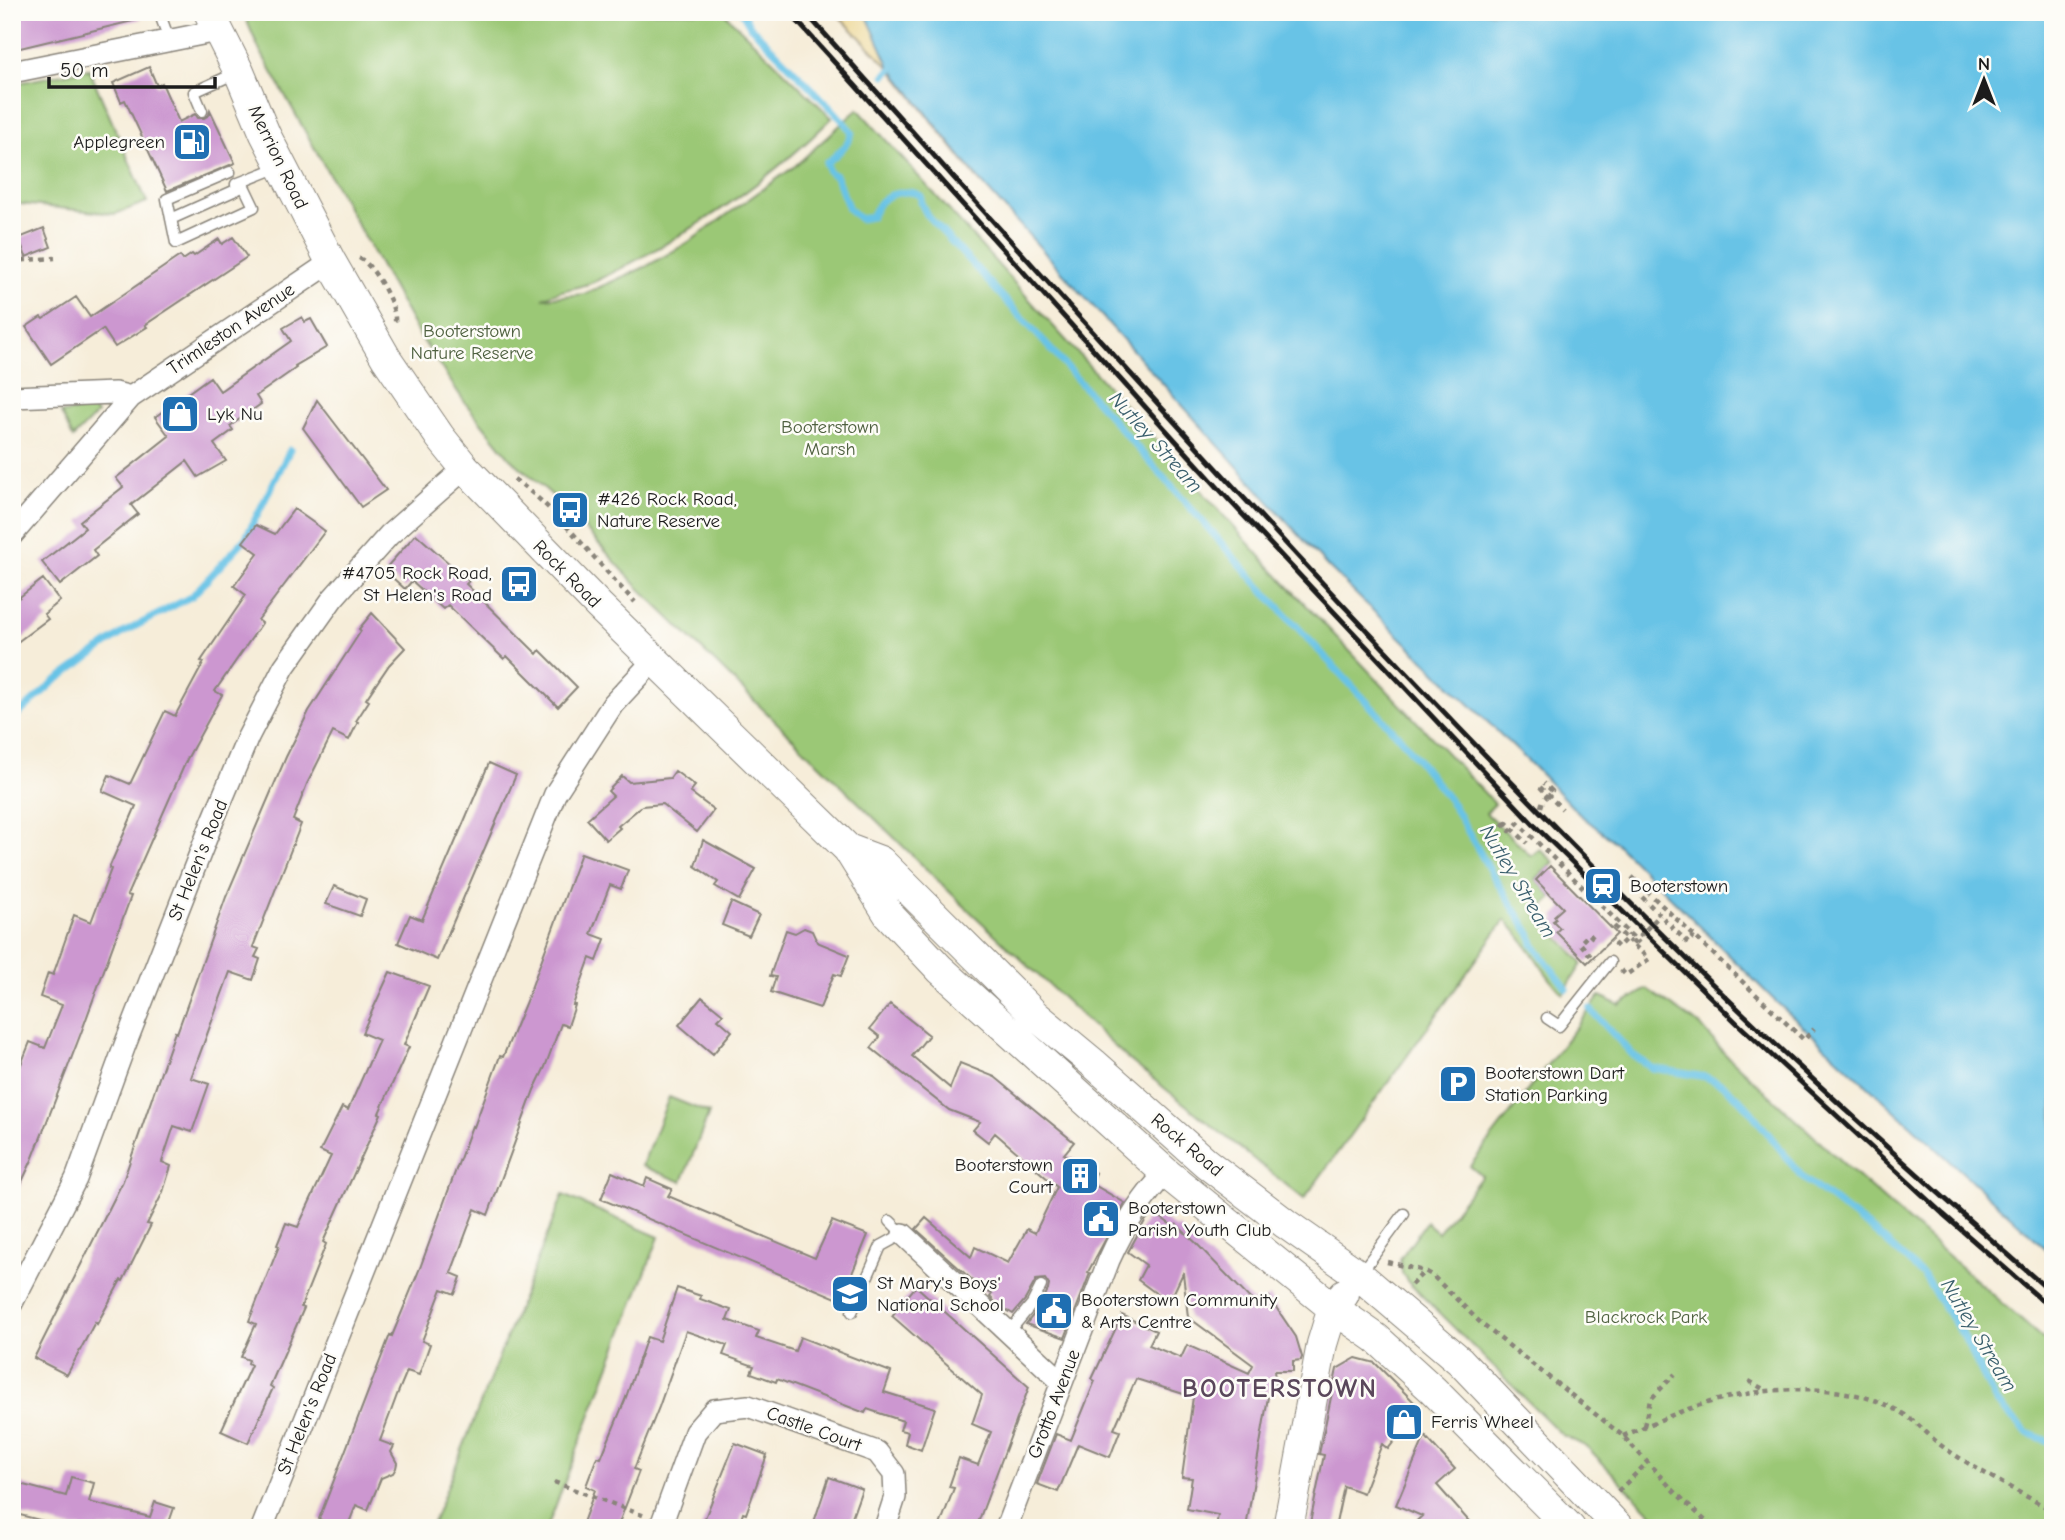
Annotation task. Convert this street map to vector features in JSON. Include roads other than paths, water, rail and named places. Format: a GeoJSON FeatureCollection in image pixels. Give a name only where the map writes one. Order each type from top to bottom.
{"type":"FeatureCollection","features":[{"type":"Feature","properties":{"kind":"main road","name":"Merrion Road"},"geometry":{"type":"LineString","coordinates":[[213,22],[282,166],[345,260]]}},
{"type":"Feature","properties":{"kind":"main road","name":"Rock Road"},"geometry":{"type":"LineString","coordinates":[[345,260],[386,358],[440,437],[465,468],[538,546],[848,849],[889,915],[940,969],[1166,1173],[1333,1308],[1376,1338],[1433,1390],[1570,1528]]}},
{"type":"Feature","properties":{"kind":"main road","name":"Rock Road"},"geometry":{"type":"LineString","coordinates":[[848,849],[880,861],[1035,1015],[1206,1163],[1286,1224],[1372,1268],[1610,1518]]}},
{"type":"Feature","properties":{"kind":"main road"},"geometry":{"type":"LineString","coordinates":[[1288,1528],[1322,1344],[1333,1308],[1372,1268]]}},
{"type":"Feature","properties":{"kind":"street"},"geometry":{"type":"LineString","coordinates":[[12,72],[170,42],[213,22]]}},
{"type":"Feature","properties":{"kind":"street","name":"Trimleston Avenue"},"geometry":{"type":"LineString","coordinates":[[12,536],[131,397],[345,260]]}},
{"type":"Feature","properties":{"kind":"street"},"geometry":{"type":"LineString","coordinates":[[12,397],[116,393],[131,397]]}},
{"type":"Feature","properties":{"kind":"street","name":"St Helen's Road"},"geometry":{"type":"LineString","coordinates":[[12,1303],[76,1180],[125,1045],[212,823],[248,737],[284,667],[333,598],[389,535],[465,468]]}},
{"type":"Feature","properties":{"kind":"street","name":"St Helen's Road"},"geometry":{"type":"LineString","coordinates":[[262,1528],[555,794],[613,704],[655,659]]}},
{"type":"Feature","properties":{"kind":"street","name":"Grotto Avenue"},"geometry":{"type":"LineString","coordinates":[[1006,1528],[1118,1241],[1153,1186],[1166,1173]]}},
{"type":"Feature","properties":{"kind":"street"},"geometry":{"type":"LineString","coordinates":[[896,1228],[1062,1382]]}},
{"type":"Feature","properties":{"kind":"street","name":"Castle Court"},"geometry":{"type":"LineString","coordinates":[[661,1525],[695,1432],[714,1410],[748,1406],[877,1452],[894,1474],[895,1497],[885,1528]]}},
{"type":"Feature","properties":{"kind":"lane"},"geometry":{"type":"LineString","coordinates":[[159,12],[170,42]]}},
{"type":"Feature","properties":{"kind":"lane"},"geometry":{"type":"LineString","coordinates":[[202,111],[194,92],[239,72]]}},
{"type":"Feature","properties":{"kind":"lane"},"geometry":{"type":"LineString","coordinates":[[239,183],[282,166]]}},
{"type":"Feature","properties":{"kind":"lane"},"geometry":{"type":"LineString","coordinates":[[229,169],[239,183],[254,206],[176,243],[167,200],[229,169]]}},
{"type":"Feature","properties":{"kind":"lane"},"geometry":{"type":"LineString","coordinates":[[171,219],[238,189],[239,183]]}},
{"type":"Feature","properties":{"kind":"lane"},"geometry":{"type":"LineString","coordinates":[[1547,1017],[1559,1026],[1610,962]]}},
{"type":"Feature","properties":{"kind":"lane"},"geometry":{"type":"LineString","coordinates":[[1372,1268],[1404,1214]]}},
{"type":"Feature","properties":{"kind":"lane"},"geometry":{"type":"LineString","coordinates":[[852,1312],[881,1247],[896,1228]]}},
{"type":"Feature","properties":{"kind":"lane"},"geometry":{"type":"LineString","coordinates":[[1008,1333],[1032,1304],[1041,1286]]}},
{"type":"Feature","properties":{"kind":"water"},"geometry":{"type":"Polygon","coordinates":[[[865,12],[2053,12],[2053,1255],[1773,999],[1616,843],[1579,814],[1327,566],[981,182],[889,65],[865,12]]]}},
{"type":"Feature","properties":{"kind":"waterway","name":"Nutley Stream"},"geometry":{"type":"LineString","coordinates":[[742,12],[750,26],[852,132],[842,149],[826,163],[829,172],[836,176],[849,209],[860,219],[871,217],[880,203],[890,195],[906,192],[921,196],[921,203],[927,215],[1046,344],[1261,588],[1404,742],[1453,805],[1531,935],[1533,944],[1567,989]]}},
{"type":"Feature","properties":{"kind":"waterway"},"geometry":{"type":"LineString","coordinates":[[885,75],[897,64]]}},
{"type":"Feature","properties":{"kind":"waterway"},"geometry":{"type":"LineString","coordinates":[[12,720],[54,682],[123,633],[192,596],[245,539],[290,450]]}},
{"type":"Feature","properties":{"kind":"waterway","name":"Nutley Stream"},"geometry":{"type":"LineString","coordinates":[[1590,1009],[1633,1055],[1652,1068],[1706,1077],[1723,1085],[1744,1103],[1803,1178],[1876,1233],[1923,1275],[1964,1337],[1996,1402],[2027,1433],[2053,1443]]}},
{"type":"Feature","properties":{"kind":"railway"},"geometry":{"type":"LineString","coordinates":[[789,12],[1231,502],[1534,825],[1738,1024],[1943,1214],[2053,1310]]}},
{"type":"Feature","properties":{"kind":"railway"},"geometry":{"type":"LineString","coordinates":[[805,12],[1239,493],[1573,846],[1777,1046],[2053,1294]]}},
{"type":"Feature","properties":{"kind":"place","name":"Applegreen"},"geometry":{"type":"Point","coordinates":[192,142]}},
{"type":"Feature","properties":{"kind":"place","name":"Lyk Nu"},"geometry":{"type":"Point","coordinates":[180,414]}},
{"type":"Feature","properties":{"kind":"place","name":"#426 Rock Road, Nature Reserve"},"geometry":{"type":"Point","coordinates":[570,510]}},
{"type":"Feature","properties":{"kind":"place","name":"#4705 Rock Road, St Helen's Road"},"geometry":{"type":"Point","coordinates":[519,584]}},
{"type":"Feature","properties":{"kind":"place","name":"Booterstown"},"geometry":{"type":"Point","coordinates":[1603,886]}},
{"type":"Feature","properties":{"kind":"place","name":"Booterstown Dart Station Parking"},"geometry":{"type":"Point","coordinates":[1458,1084]}},
{"type":"Feature","properties":{"kind":"place","name":"Booterstown Court"},"geometry":{"type":"Point","coordinates":[1080,1176]}},
{"type":"Feature","properties":{"kind":"place","name":"Booterstown Parish Youth Club"},"geometry":{"type":"Point","coordinates":[1101,1219]}},
{"type":"Feature","properties":{"kind":"place","name":"St Mary's Boys' National School"},"geometry":{"type":"Point","coordinates":[850,1294]}},
{"type":"Feature","properties":{"kind":"place","name":"Booterstown Community & Arts Centre"},"geometry":{"type":"Point","coordinates":[1054,1311]}},
{"type":"Feature","properties":{"kind":"place","name":"Ferris Wheel"},"geometry":{"type":"Point","coordinates":[1404,1422]}},
{"type":"Feature","properties":{"kind":"district","name":"BOOTERSTOWN"},"geometry":{"type":"Point","coordinates":[1280,1389]}},
{"type":"Feature","properties":{"kind":"park label","name":"Booterstown Nature Reserve"},"geometry":{"type":"Point","coordinates":[472,342]}},
{"type":"Feature","properties":{"kind":"park label","name":"Booterstown Marsh"},"geometry":{"type":"Point","coordinates":[830,438]}},
{"type":"Feature","properties":{"kind":"park label","name":"Blackrock Park"},"geometry":{"type":"Point","coordinates":[1646,1317]}}]}
